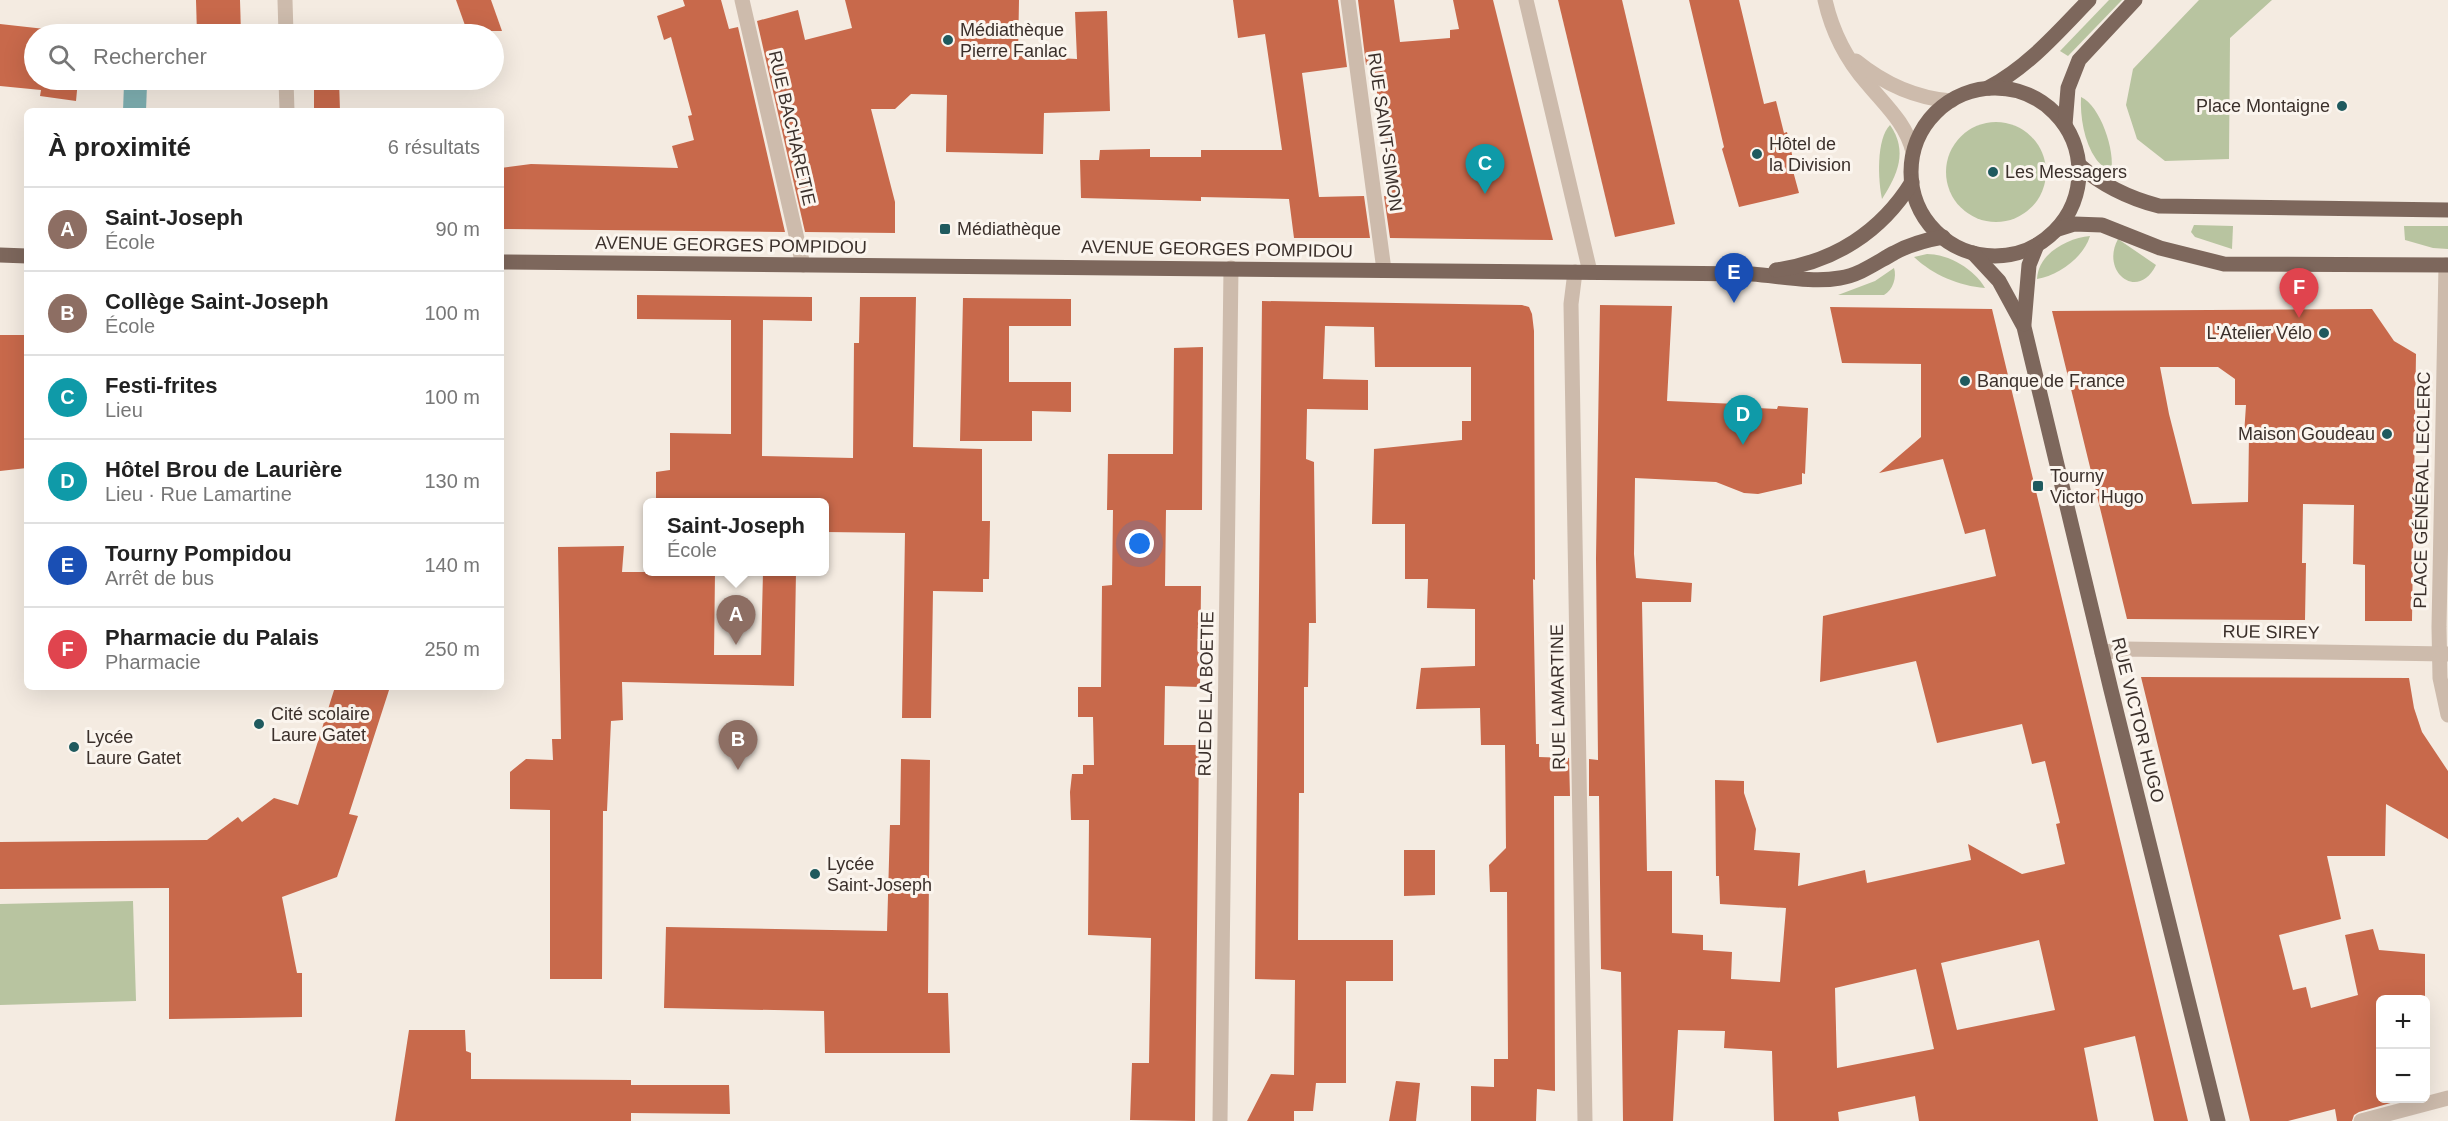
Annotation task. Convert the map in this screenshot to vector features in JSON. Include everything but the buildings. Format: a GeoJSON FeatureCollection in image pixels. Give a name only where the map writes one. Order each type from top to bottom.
{"type":"FeatureCollection","features":[{"type":"Feature","properties":{"kind":"main road"},"geometry":{"type":"LineString","coordinates":[[2089,0],[2040,51],[2005,79],[1988,88],[1970,92],[1951,101],[1934,114],[1921,132],[1913,152],[1912,182],[1916,200],[1924,217],[1943,237],[1973,253],[1995,256],[2017,254],[2037,245],[2058,229],[2074,224],[2103,225],[2160,248],[2224,264],[2447,265]]}},
{"type":"Feature","properties":{"kind":"main road"},"geometry":{"type":"LineString","coordinates":[[2065,125],[2068,88],[2079,60],[2135,0]]}},
{"type":"Feature","properties":{"kind":"main road"},"geometry":{"type":"LineString","coordinates":[[1988,88],[2014,90],[2034,97],[2065,125],[2075,144],[2079,165],[2075,199],[2058,229]]}},
{"type":"Feature","properties":{"kind":"main road"},"geometry":{"type":"LineString","coordinates":[[2079,165],[2114,190],[2139,201],[2159,206],[2448,210]]}},
{"type":"Feature","properties":{"kind":"main road","name":"AVENUE GEORGES POMPIDOU"},"geometry":{"type":"LineString","coordinates":[[1752,274],[1796,267],[1844,250],[1878,225],[1912,182]]}},
{"type":"Feature","properties":{"kind":"main road","name":"AVENUE GEORGES POMPIDOU"},"geometry":{"type":"LineString","coordinates":[[504,262],[1752,274],[1792,278],[1841,278],[1861,271],[1910,245],[1943,237]]}},
{"type":"Feature","properties":{"kind":"main road","name":"RUE VICTOR HUGO"},"geometry":{"type":"LineString","coordinates":[[2024,327],[2029,265],[2037,245]]}},
{"type":"Feature","properties":{"kind":"main road","name":"RUE VICTOR HUGO"},"geometry":{"type":"LineString","coordinates":[[1973,253],[1999,281],[2024,327],[2218,1121]]}},
{"type":"Feature","properties":{"kind":"main road"},"geometry":{"type":"LineString","coordinates":[[0,255],[24,256]]}},
{"type":"Feature","properties":{"kind":"street"},"geometry":{"type":"LineString","coordinates":[[285,0],[286,24]]}},
{"type":"Feature","properties":{"kind":"street","name":"RUE BACHARETIE"},"geometry":{"type":"LineString","coordinates":[[742,0],[803,266]]}},
{"type":"Feature","properties":{"kind":"street","name":"RUE SAINT-SIMON"},"geometry":{"type":"LineString","coordinates":[[1348,0],[1384,270]]}},
{"type":"Feature","properties":{"kind":"street"},"geometry":{"type":"LineString","coordinates":[[1526,0],[1582,272]]}},
{"type":"Feature","properties":{"kind":"street"},"geometry":{"type":"LineString","coordinates":[[1825,0],[1832,27],[1846,53],[1865,81],[1899,120],[1911,142],[1913,152]]}},
{"type":"Feature","properties":{"kind":"street"},"geometry":{"type":"LineString","coordinates":[[1846,53],[1863,67],[1898,87],[1926,98],[1951,101]]}},
{"type":"Feature","properties":{"kind":"street"},"geometry":{"type":"LineString","coordinates":[[286,90],[287,108]]}},
{"type":"Feature","properties":{"kind":"street","name":"PLACE GÉNÉRAL LECLERC"},"geometry":{"type":"LineString","coordinates":[[2447,265],[2444,654],[2440,678],[2448,715]]}},
{"type":"Feature","properties":{"kind":"street","name":"RUE DE LA BOETIE"},"geometry":{"type":"LineString","coordinates":[[1220,1121],[1232,268]]}},
{"type":"Feature","properties":{"kind":"street","name":"RUE LAMARTINE"},"geometry":{"type":"LineString","coordinates":[[1582,272],[1571,304],[1585,1121]]}},
{"type":"Feature","properties":{"kind":"street","name":"RUE SIREY"},"geometry":{"type":"LineString","coordinates":[[2102,653],[2124,649],[2444,654]]}},
{"type":"Feature","properties":{"kind":"street"},"geometry":{"type":"LineString","coordinates":[[2361,1121],[2448,1098]]}},
{"type":"Feature","properties":{"kind":"green space"},"geometry":{"type":"Polygon","coordinates":[[[2109,0],[2122,0],[2068,56],[2060,51],[2109,0]]]}},
{"type":"Feature","properties":{"kind":"green space"},"geometry":{"type":"Polygon","coordinates":[[[2199,0],[2272,0],[2230,38],[2229,159],[2165,161],[2137,139],[2126,105],[2133,69],[2199,0]]]}},
{"type":"Feature","properties":{"kind":"green space"},"geometry":{"type":"Polygon","coordinates":[[[2081,97],[2094,109],[2105,130],[2111,153],[2111,172],[2097,161],[2088,145],[2082,120],[2081,97]]]}},
{"type":"Feature","properties":{"kind":"green space"},"geometry":{"type":"Polygon","coordinates":[[[1996,122],[2024,130],[2038,144],[2046,172],[2038,200],[2024,214],[1996,222],[1968,214],[1954,200],[1946,172],[1954,144],[1968,130],[1996,122]]]}},
{"type":"Feature","properties":{"kind":"green space"},"geometry":{"type":"Polygon","coordinates":[[[1890,125],[1899,144],[1900,153],[1893,181],[1882,199],[1879,171],[1880,150],[1885,131],[1890,125]]]}},
{"type":"Feature","properties":{"kind":"green space"},"geometry":{"type":"Polygon","coordinates":[[[2194,225],[2233,226],[2232,249],[2195,237],[2191,232],[2194,225]]]}},
{"type":"Feature","properties":{"kind":"green space"},"geometry":{"type":"Polygon","coordinates":[[[2404,226],[2448,226],[2448,249],[2433,248],[2405,240],[2404,226]]]}},
{"type":"Feature","properties":{"kind":"green space"},"geometry":{"type":"Polygon","coordinates":[[[2090,236],[2082,251],[2069,264],[2053,274],[2037,279],[2042,262],[2055,249],[2072,240],[2090,236]]]}},
{"type":"Feature","properties":{"kind":"green space"},"geometry":{"type":"Polygon","coordinates":[[[2118,239],[2156,265],[2148,276],[2140,281],[2131,282],[2117,271],[2114,251],[2118,239]]]}},
{"type":"Feature","properties":{"kind":"green space"},"geometry":{"type":"Polygon","coordinates":[[[1927,254],[1944,257],[1960,264],[1968,269],[1985,288],[1966,285],[1947,278],[1929,269],[1914,257],[1927,254]]]}},
{"type":"Feature","properties":{"kind":"green space"},"geometry":{"type":"Polygon","coordinates":[[[1894,268],[1894,283],[1884,295],[1838,295],[1875,281],[1894,268]]]}},
{"type":"Feature","properties":{"kind":"green space"},"geometry":{"type":"Polygon","coordinates":[[[133,901],[136,1001],[0,1005],[0,904],[133,901]]]}},
{"type":"Feature","properties":{"kind":"water"},"geometry":{"type":"Polygon","coordinates":[[[124,90],[147,90],[146,108],[123,108],[124,90]]]}},
{"type":"Feature","properties":{"kind":"place","name":"Médiathèque Pierre Fanlac"},"geometry":{"type":"Point","coordinates":[948,40]}},
{"type":"Feature","properties":{"kind":"place","name":"Place Montaigne"},"geometry":{"type":"Point","coordinates":[2342,106]}},
{"type":"Feature","properties":{"kind":"place","name":"Hôtel de la Division"},"geometry":{"type":"Point","coordinates":[1757,154]}},
{"type":"Feature","properties":{"kind":"place","name":"Les Messagers"},"geometry":{"type":"Point","coordinates":[1993,172]}},
{"type":"Feature","properties":{"kind":"place","name":"Festi-frites"},"geometry":{"type":"Point","coordinates":[1485,194]}},
{"type":"Feature","properties":{"kind":"place","name":"Médiathèque"},"geometry":{"type":"Point","coordinates":[945,229]}},
{"type":"Feature","properties":{"kind":"place","name":"Tourny Pompidou"},"geometry":{"type":"Point","coordinates":[1734,303]}},
{"type":"Feature","properties":{"kind":"place","name":"Pharmacie du Palais"},"geometry":{"type":"Point","coordinates":[2299,318]}},
{"type":"Feature","properties":{"kind":"place","name":"L'Atelier Vélo"},"geometry":{"type":"Point","coordinates":[2324,333]}},
{"type":"Feature","properties":{"kind":"place","name":"Banque de France"},"geometry":{"type":"Point","coordinates":[1965,381]}},
{"type":"Feature","properties":{"kind":"place","name":"Maison Goudeau"},"geometry":{"type":"Point","coordinates":[2387,434]}},
{"type":"Feature","properties":{"kind":"place","name":"Hôtel Brou de Laurière"},"geometry":{"type":"Point","coordinates":[1743,445]}},
{"type":"Feature","properties":{"kind":"place","name":"Tourny Victor Hugo"},"geometry":{"type":"Point","coordinates":[2038,486]}},
{"type":"Feature","properties":{"kind":"place","name":"Saint-Joseph"},"geometry":{"type":"Point","coordinates":[736,645]}},
{"type":"Feature","properties":{"kind":"place","name":"Cité scolaire Laure Gatet"},"geometry":{"type":"Point","coordinates":[259,724]}},
{"type":"Feature","properties":{"kind":"place","name":"Lycée Laure Gatet"},"geometry":{"type":"Point","coordinates":[74,747]}},
{"type":"Feature","properties":{"kind":"place","name":"Collège Saint-Joseph"},"geometry":{"type":"Point","coordinates":[738,770]}},
{"type":"Feature","properties":{"kind":"place","name":"Lycée Saint-Joseph"},"geometry":{"type":"Point","coordinates":[815,874]}}]}
